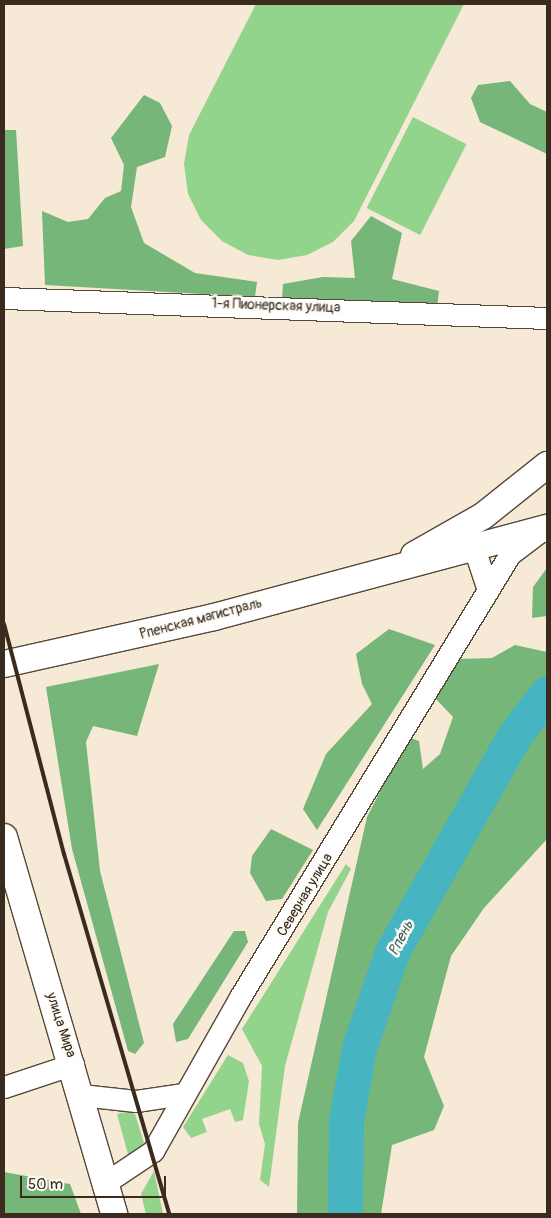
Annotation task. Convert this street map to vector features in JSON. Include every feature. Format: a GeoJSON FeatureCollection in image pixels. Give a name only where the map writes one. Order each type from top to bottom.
{"type":"FeatureCollection","features":[{"type":"Feature","properties":{"kind":"main road","name":"Рпенская магистраль"},"geometry":{"type":"LineString","coordinates":[[396,565],[483,516],[547,465]]}},
{"type":"Feature","properties":{"kind":"main road","name":"Рпенская магистраль"},"geometry":{"type":"LineString","coordinates":[[4,664],[214,617],[396,565],[475,550],[544,529]]}},
{"type":"Feature","properties":{"kind":"main road","name":"улица Мира"},"geometry":{"type":"LineString","coordinates":[[4,837],[73,1064],[114,1214]]}},
{"type":"Feature","properties":{"kind":"street","name":"1-я Пионерская улица"},"geometry":{"type":"LineString","coordinates":[[4,298],[547,318]]}},
{"type":"Feature","properties":{"kind":"street","name":"Северная улица"},"geometry":{"type":"LineString","coordinates":[[104,1183],[153,1151],[183,1094],[510,554],[544,529]]}},
{"type":"Feature","properties":{"kind":"street"},"geometry":{"type":"LineString","coordinates":[[475,550],[488,590]]}},
{"type":"Feature","properties":{"kind":"street"},"geometry":{"type":"LineString","coordinates":[[4,1087],[73,1064]]}},
{"type":"Feature","properties":{"kind":"street"},"geometry":{"type":"LineString","coordinates":[[81,1095],[136,1101],[183,1094]]}},
{"type":"Feature","properties":{"kind":"green space"},"geometry":{"type":"Polygon","coordinates":[[[256,4],[464,4],[354,221],[333,242],[307,255],[278,260],[248,255],[222,241],[201,220],[188,194],[184,164],[189,135],[256,4]]]}},
{"type":"Feature","properties":{"kind":"green space"},"geometry":{"type":"Polygon","coordinates":[[[510,81],[530,104],[547,112],[547,154],[480,122],[471,98],[478,85],[510,81]]]}},
{"type":"Feature","properties":{"kind":"green space"},"geometry":{"type":"Polygon","coordinates":[[[144,95],[160,103],[172,126],[165,157],[137,167],[131,207],[144,243],[195,273],[257,282],[255,297],[45,285],[42,211],[68,222],[88,219],[105,198],[121,191],[124,165],[111,138],[144,95]]]}},
{"type":"Feature","properties":{"kind":"green space"},"geometry":{"type":"Polygon","coordinates":[[[413,117],[466,144],[420,235],[367,208],[413,117]]]}},
{"type":"Feature","properties":{"kind":"green space"},"geometry":{"type":"Polygon","coordinates":[[[4,130],[16,130],[23,246],[4,249],[4,130]]]}},
{"type":"Feature","properties":{"kind":"green space"},"geometry":{"type":"Polygon","coordinates":[[[371,216],[402,233],[392,279],[439,291],[437,308],[282,299],[283,284],[323,277],[355,278],[351,241],[371,216]]]}},
{"type":"Feature","properties":{"kind":"green space"},"geometry":{"type":"Polygon","coordinates":[[[547,568],[547,616],[532,618],[533,587],[547,568]]]}},
{"type":"Feature","properties":{"kind":"green space"},"geometry":{"type":"Polygon","coordinates":[[[389,629],[435,645],[317,830],[303,809],[326,754],[372,704],[362,684],[356,654],[389,629]]]}},
{"type":"Feature","properties":{"kind":"green space"},"geometry":{"type":"Polygon","coordinates":[[[515,645],[547,652],[547,839],[484,908],[451,956],[424,1057],[444,1106],[434,1130],[392,1145],[381,1214],[297,1214],[298,1123],[367,817],[408,737],[419,741],[423,769],[440,754],[453,717],[434,697],[457,659],[492,658],[515,645]]]}},
{"type":"Feature","properties":{"kind":"green space"},"geometry":{"type":"Polygon","coordinates":[[[159,664],[137,736],[93,726],[86,742],[100,871],[144,1043],[135,1054],[128,1051],[72,849],[46,687],[159,664]]]}},
{"type":"Feature","properties":{"kind":"green space"},"geometry":{"type":"Polygon","coordinates":[[[271,829],[313,850],[282,899],[266,901],[250,873],[252,856],[271,829]]]}},
{"type":"Feature","properties":{"kind":"green space"},"geometry":{"type":"Polygon","coordinates":[[[346,864],[351,869],[328,912],[285,1066],[269,1187],[260,1180],[265,1144],[259,1124],[262,1066],[242,1029],[346,864]]]}},
{"type":"Feature","properties":{"kind":"green space"},"geometry":{"type":"Polygon","coordinates":[[[234,931],[245,931],[248,942],[188,1039],[176,1042],[173,1024],[234,931]]]}},
{"type":"Feature","properties":{"kind":"green space"},"geometry":{"type":"Polygon","coordinates":[[[228,1055],[243,1063],[249,1081],[243,1120],[235,1122],[230,1109],[202,1119],[207,1132],[191,1138],[183,1127],[228,1055]]]}},
{"type":"Feature","properties":{"kind":"green space"},"geometry":{"type":"Polygon","coordinates":[[[129,1111],[135,1114],[144,1143],[129,1158],[117,1114],[129,1111]]]}},
{"type":"Feature","properties":{"kind":"green space"},"geometry":{"type":"Polygon","coordinates":[[[154,1171],[163,1214],[146,1214],[141,1194],[154,1171]]]}},
{"type":"Feature","properties":{"kind":"green space"},"geometry":{"type":"Polygon","coordinates":[[[4,1172],[70,1184],[81,1214],[4,1214],[4,1172]]]}},
{"type":"Feature","properties":{"kind":"waterway","name":"Рпень"},"geometry":{"type":"LineString","coordinates":[[345,1214],[346,1121],[359,1048],[392,952],[515,735],[547,693]]}},
{"type":"Feature","properties":{"kind":"railway"},"geometry":{"type":"LineString","coordinates":[[4,624],[64,854],[169,1214]]}}]}
